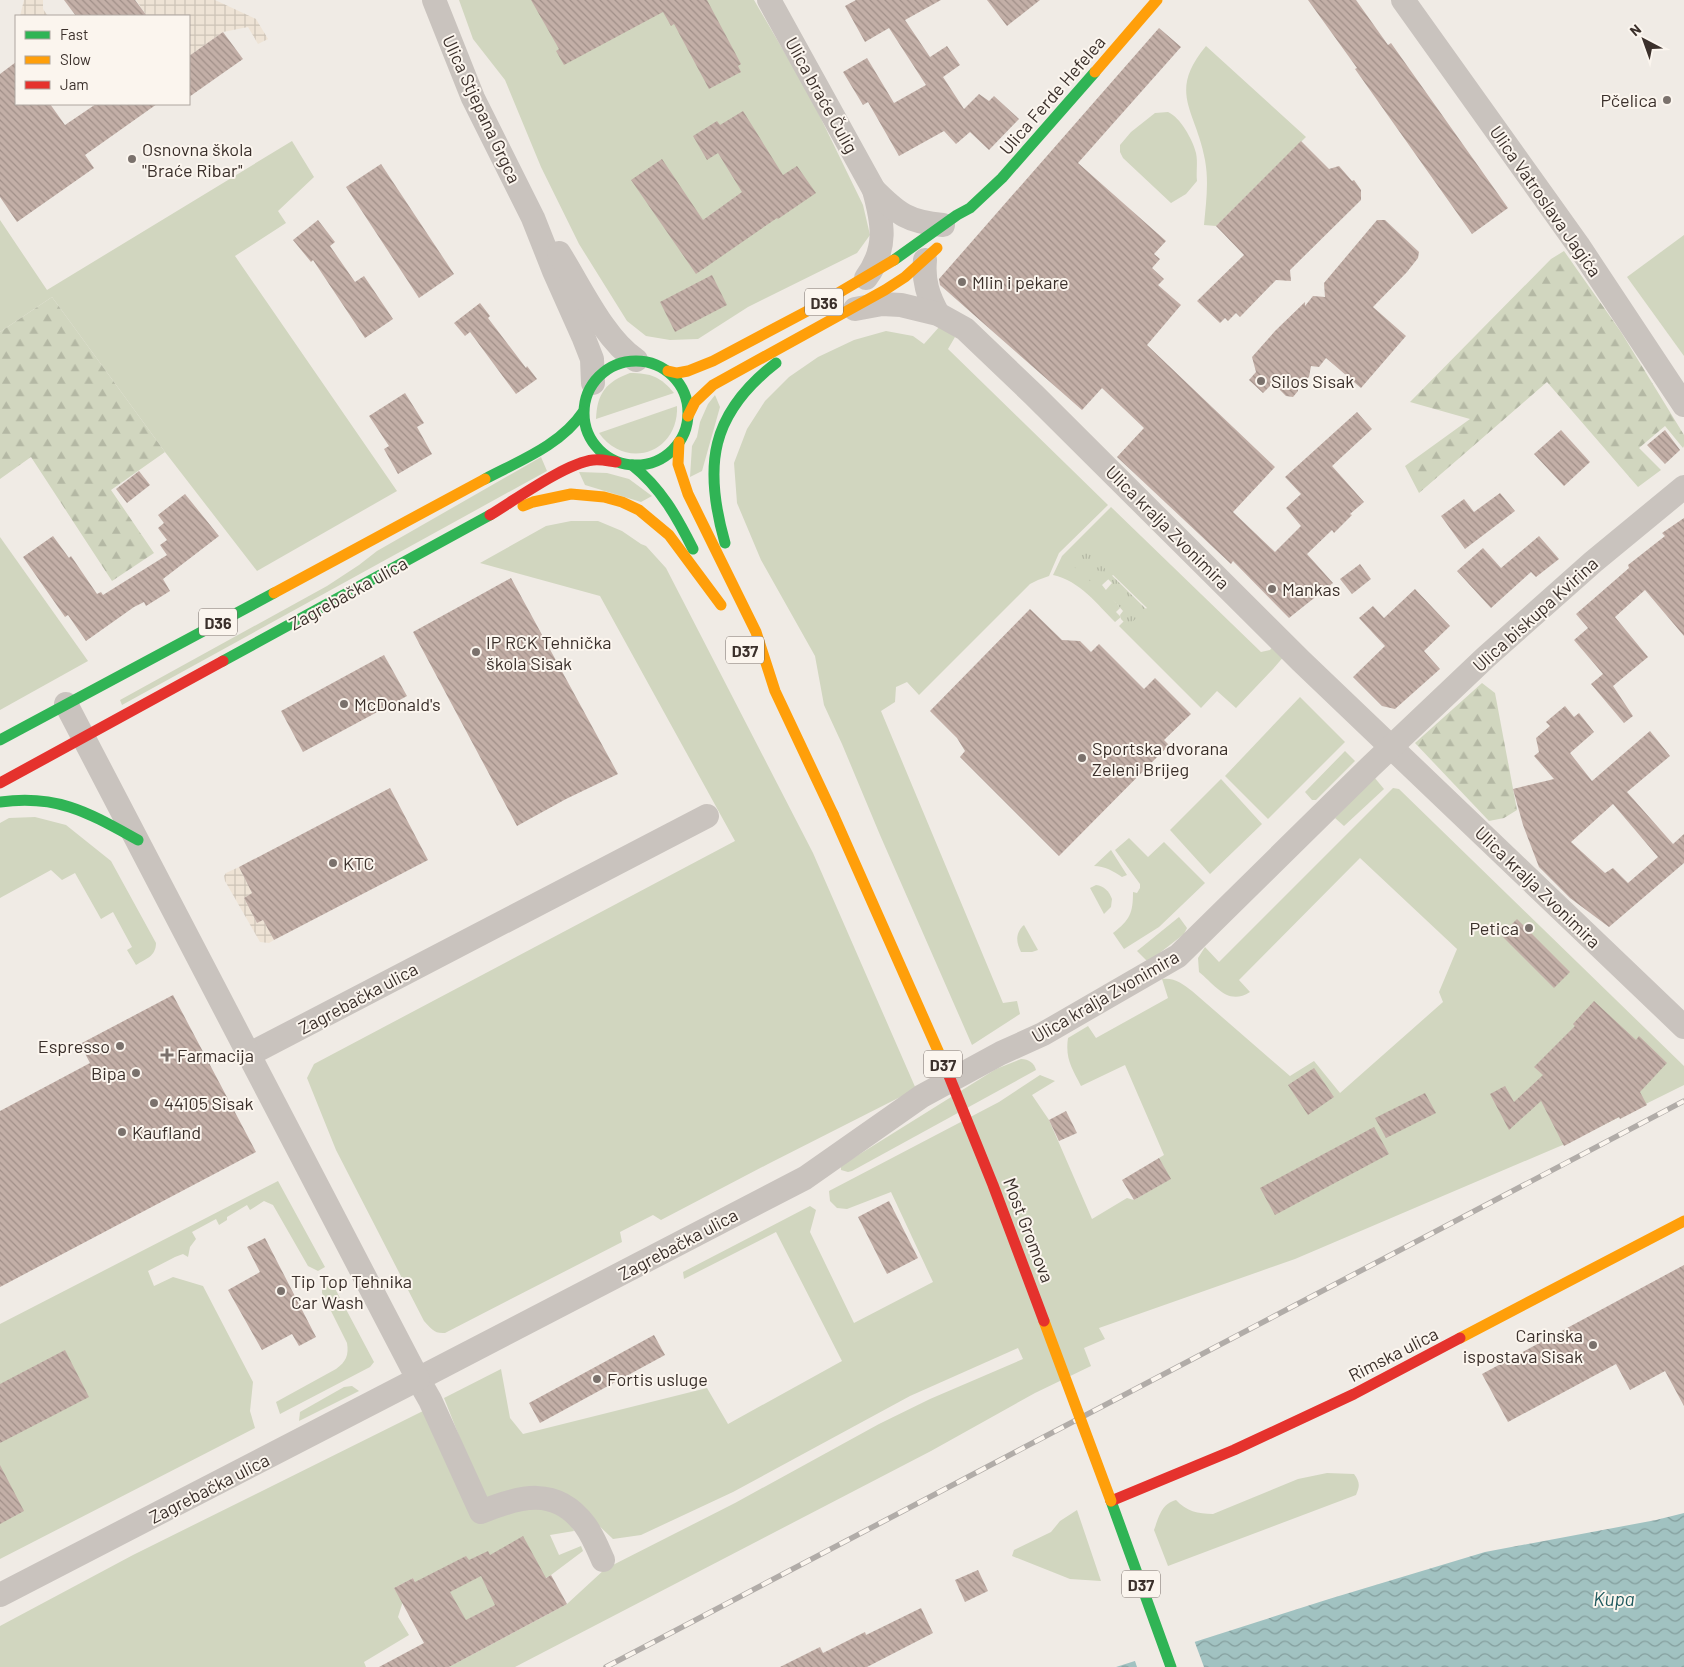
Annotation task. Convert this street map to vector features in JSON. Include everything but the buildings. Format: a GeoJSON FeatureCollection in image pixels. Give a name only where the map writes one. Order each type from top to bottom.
{"type":"FeatureCollection","features":[{"type":"Feature","properties":{"kind":"main road","name":"Ulica Ferde Hefelea"},"geometry":{"type":"LineString","coordinates":[[946,233],[1002,178],[1035,142],[1157,0]]}},
{"type":"Feature","properties":{"kind":"main road","name":"D36"},"geometry":{"type":"LineString","coordinates":[[688,416],[695,402],[713,385],[885,290],[925,260],[946,233]]}},
{"type":"Feature","properties":{"kind":"main road","name":"D36"},"geometry":{"type":"LineString","coordinates":[[668,371],[680,384],[687,399],[687,425],[680,442],[670,453],[646,465],[632,466],[616,462],[602,454],[592,442],[585,427],[583,412],[586,396],[601,373],[612,366],[636,360],[653,363],[668,371],[677,373],[713,362],[866,278],[898,257],[946,233]]}},
{"type":"Feature","properties":{"kind":"main road"},"geometry":{"type":"LineString","coordinates":[[730,580],[726,550],[714,500],[712,466],[719,435],[727,415],[754,381],[808,340],[818,328]]}},
{"type":"Feature","properties":{"kind":"main road","name":"Zagrebačka ulica"},"geometry":{"type":"LineString","coordinates":[[0,740],[549,445],[575,424],[583,412]]}},
{"type":"Feature","properties":{"kind":"main road"},"geometry":{"type":"LineString","coordinates":[[680,442],[678,464],[681,476],[756,632],[775,691]]}},
{"type":"Feature","properties":{"kind":"main road","name":"Zagrebačka ulica"},"geometry":{"type":"LineString","coordinates":[[0,783],[471,526],[563,471],[590,460],[600,459],[616,462]]}},
{"type":"Feature","properties":{"kind":"main road"},"geometry":{"type":"LineString","coordinates":[[471,526],[533,502],[559,496],[604,496],[639,510],[669,536],[723,609],[670,503],[647,476],[632,466]]}},
{"type":"Feature","properties":{"kind":"main road","name":"D37"},"geometry":{"type":"LineString","coordinates":[[756,666],[775,691]]}},
{"type":"Feature","properties":{"kind":"main road","name":"Most Gromova"},"geometry":{"type":"LineString","coordinates":[[775,691],[892,946],[975,1139],[1044,1319],[1171,1667]]}},
{"type":"Feature","properties":{"kind":"main road"},"geometry":{"type":"LineString","coordinates":[[0,802],[38,799],[66,804],[138,840]]}},
{"type":"Feature","properties":{"kind":"main road","name":"Rimska ulica"},"geometry":{"type":"LineString","coordinates":[[1110,1501],[1234,1450],[1354,1394],[1684,1222]]}},
{"type":"Feature","properties":{"kind":"street","name":"Ulica Stjepana Grgca"},"geometry":{"type":"LineString","coordinates":[[434,0],[473,98],[533,218],[554,272],[584,336],[592,359],[593,383]]}},
{"type":"Feature","properties":{"kind":"street","name":"Ulica braće Čulig"},"geometry":{"type":"LineString","coordinates":[[769,0],[874,190],[890,207],[912,220],[946,233]]}},
{"type":"Feature","properties":{"kind":"street","name":"Ulica Vatroslava Jagića"},"geometry":{"type":"LineString","coordinates":[[1403,0],[1578,245],[1684,405]]}},
{"type":"Feature","properties":{"kind":"street","name":"Ulica braće Čulig"},"geometry":{"type":"LineString","coordinates":[[866,278],[873,269],[882,240],[882,225],[874,190]]}},
{"type":"Feature","properties":{"kind":"street","name":"Ulica Stjepana Grgca"},"geometry":{"type":"LineString","coordinates":[[533,218],[557,250],[604,326],[626,354],[636,360]]}},
{"type":"Feature","properties":{"kind":"street"},"geometry":{"type":"LineString","coordinates":[[925,260],[925,286],[938,314]]}},
{"type":"Feature","properties":{"kind":"street","name":"Ulica kralja Zvonimira"},"geometry":{"type":"LineString","coordinates":[[853,309],[882,304],[901,305],[938,314],[965,329],[1034,395],[1302,662],[1684,1027]]}},
{"type":"Feature","properties":{"kind":"street","name":"Ulica biskupa Kvirina"},"geometry":{"type":"LineString","coordinates":[[1392,747],[1593,562],[1684,487]]}},
{"type":"Feature","properties":{"kind":"street"},"geometry":{"type":"LineString","coordinates":[[66,704],[430,1400],[481,1512],[505,1502],[527,1497],[554,1499],[574,1512],[586,1526],[603,1560]]}},
{"type":"Feature","properties":{"kind":"street","name":"Ulica kralja Zvonimira"},"geometry":{"type":"LineString","coordinates":[[805,1178],[922,1096],[1000,1053],[1043,1034],[1178,956],[1392,747]]}},
{"type":"Feature","properties":{"kind":"street","name":"Zagrebačka ulica"},"geometry":{"type":"LineString","coordinates":[[248,1055],[707,816]]}},
{"type":"Feature","properties":{"kind":"street","name":"Zagrebačka ulica"},"geometry":{"type":"LineString","coordinates":[[0,1595],[805,1178]]}},
{"type":"Feature","properties":{"kind":"green space"},"geometry":{"type":"Polygon","coordinates":[[[459,0],[754,0],[810,96],[863,205],[870,235],[857,253],[748,307],[698,339],[670,340],[646,336],[627,321],[579,244],[541,167],[505,80],[473,39],[459,0]]]}},
{"type":"Feature","properties":{"kind":"green space"},"geometry":{"type":"Polygon","coordinates":[[[1206,46],[1306,137],[1216,226],[1204,225],[1207,192],[1205,160],[1186,90],[1188,77],[1194,62],[1206,46]]]}},
{"type":"Feature","properties":{"kind":"green space"},"geometry":{"type":"Polygon","coordinates":[[[1168,112],[1177,119],[1189,136],[1197,160],[1197,181],[1186,194],[1171,203],[1123,158],[1120,152],[1120,145],[1131,132],[1155,113],[1168,112]]]}},
{"type":"Feature","properties":{"kind":"green space"},"geometry":{"type":"Polygon","coordinates":[[[292,141],[314,177],[278,211],[286,223],[235,256],[397,491],[257,571],[165,452],[52,297],[0,332],[0,220],[47,290],[292,141]]]}},
{"type":"Feature","properties":{"kind":"green space"},"geometry":{"type":"Polygon","coordinates":[[[1684,235],[1684,356],[1627,277],[1684,235]]]}},
{"type":"Feature","properties":{"kind":"green space"},"geometry":{"type":"Polygon","coordinates":[[[1564,251],[1621,332],[1684,435],[1683,448],[1665,426],[1639,448],[1661,470],[1638,487],[1547,382],[1419,493],[1405,466],[1470,419],[1410,402],[1551,259],[1564,251]]]}},
{"type":"Feature","properties":{"kind":"green space"},"geometry":{"type":"Polygon","coordinates":[[[52,297],[165,452],[111,490],[154,553],[112,581],[31,457],[0,479],[0,332],[52,297]]]}},
{"type":"Feature","properties":{"kind":"green space"},"geometry":{"type":"Polygon","coordinates":[[[940,326],[955,337],[948,349],[1108,505],[1059,553],[1049,576],[1030,584],[919,695],[907,682],[896,687],[895,702],[881,711],[1003,1003],[1017,1001],[1020,1014],[972,1045],[824,705],[815,656],[761,560],[737,503],[734,463],[747,429],[765,401],[789,377],[818,357],[854,340],[886,331],[913,336],[924,344],[940,326]]]}},
{"type":"Feature","properties":{"kind":"green space"},"geometry":{"type":"Polygon","coordinates":[[[630,373],[655,377],[665,383],[674,393],[596,419],[598,402],[604,390],[615,380],[630,373]]]}},
{"type":"Feature","properties":{"kind":"green space"},"geometry":{"type":"Polygon","coordinates":[[[715,395],[720,407],[702,471],[690,477],[692,446],[708,404],[715,395]]]}},
{"type":"Feature","properties":{"kind":"green space"},"geometry":{"type":"Polygon","coordinates":[[[677,406],[675,422],[669,435],[660,445],[649,451],[636,454],[623,451],[610,445],[599,433],[677,406]]]}},
{"type":"Feature","properties":{"kind":"green space"},"geometry":{"type":"Polygon","coordinates":[[[541,457],[547,471],[122,705],[120,700],[327,586],[377,551],[541,457]]]}},
{"type":"Feature","properties":{"kind":"green space"},"geometry":{"type":"Polygon","coordinates":[[[579,472],[607,473],[629,479],[652,496],[641,502],[585,485],[579,472]]]}},
{"type":"Feature","properties":{"kind":"green space"},"geometry":{"type":"Polygon","coordinates":[[[1111,507],[1261,652],[1270,650],[1274,645],[1285,655],[1236,708],[1217,691],[1201,708],[1119,626],[1125,620],[1147,608],[1113,575],[1102,585],[1120,608],[1116,612],[1121,617],[1115,622],[1080,588],[1072,582],[1053,575],[1062,556],[1111,507]]]}},
{"type":"Feature","properties":{"kind":"green space"},"geometry":{"type":"Polygon","coordinates":[[[571,521],[598,521],[622,531],[646,546],[666,568],[813,853],[916,1089],[661,1220],[653,1215],[620,1232],[622,1242],[445,1333],[438,1333],[424,1321],[336,1150],[307,1078],[314,1064],[735,841],[600,596],[480,563],[546,526],[571,521]]]}},
{"type":"Feature","properties":{"kind":"green space"},"geometry":{"type":"Polygon","coordinates":[[[0,537],[88,661],[0,710],[0,537]]]}},
{"type":"Feature","properties":{"kind":"green space"},"geometry":{"type":"Polygon","coordinates":[[[1082,546],[1146,609],[1128,626],[1121,619],[1120,615],[1123,611],[1105,591],[1112,583],[1099,570],[1090,581],[1072,565],[1076,553],[1082,546]]]}},
{"type":"Feature","properties":{"kind":"green space"},"geometry":{"type":"Polygon","coordinates":[[[1482,683],[1495,693],[1517,810],[1504,818],[1489,821],[1415,743],[1482,683]]]}},
{"type":"Feature","properties":{"kind":"green space"},"geometry":{"type":"Polygon","coordinates":[[[1300,697],[1345,742],[1268,819],[1225,776],[1300,697]]]}},
{"type":"Feature","properties":{"kind":"green space"},"geometry":{"type":"Polygon","coordinates":[[[1345,751],[1355,761],[1316,800],[1312,800],[1305,792],[1345,751]]]}},
{"type":"Feature","properties":{"kind":"green space"},"geometry":{"type":"Polygon","coordinates":[[[1374,777],[1384,789],[1344,826],[1335,818],[1374,777]]]}},
{"type":"Feature","properties":{"kind":"green space"},"geometry":{"type":"Polygon","coordinates":[[[1221,779],[1262,824],[1210,874],[1170,830],[1221,779]]]}},
{"type":"Feature","properties":{"kind":"green space"},"geometry":{"type":"Polygon","coordinates":[[[1393,788],[1399,789],[1684,1066],[1684,1085],[1565,1144],[1295,1259],[1099,1328],[1105,1339],[1084,1348],[1091,1366],[1035,1393],[931,1451],[515,1667],[449,1667],[567,1604],[605,1569],[735,1503],[879,1424],[930,1399],[1023,1359],[1018,1348],[910,1396],[733,1492],[641,1535],[613,1539],[591,1518],[484,1499],[444,1398],[501,1369],[510,1418],[523,1434],[707,1388],[728,1424],[842,1361],[776,1232],[684,1279],[683,1272],[810,1206],[816,1210],[810,1232],[854,1323],[933,1282],[891,1192],[847,1209],[837,1208],[830,1201],[829,1191],[999,1102],[1040,1075],[1055,1081],[1032,1095],[1049,1120],[1092,1219],[1127,1198],[1134,1200],[1170,1179],[1159,1158],[1164,1155],[1125,1065],[1081,1086],[1070,1063],[1067,1045],[1068,1038],[1088,1026],[1096,1038],[1168,998],[1162,979],[1174,980],[1189,988],[1290,1076],[1314,1061],[1340,1093],[1443,1002],[1439,992],[1457,949],[1360,858],[1239,980],[1250,992],[1242,996],[1229,996],[1199,972],[1198,958],[1205,947],[1219,962],[1393,788]]]}},
{"type":"Feature","properties":{"kind":"green space"},"geometry":{"type":"Polygon","coordinates":[[[35,817],[66,825],[111,861],[156,943],[156,947],[150,957],[136,965],[127,950],[132,947],[113,912],[101,919],[75,873],[62,880],[51,870],[0,898],[0,823],[9,818],[35,817]]]}},
{"type":"Feature","properties":{"kind":"green space"},"geometry":{"type":"Polygon","coordinates":[[[1129,838],[1148,857],[1164,842],[1205,883],[1159,927],[1124,949],[1113,933],[1127,920],[1131,911],[1133,892],[1137,893],[1140,884],[1115,850],[1129,838]]]}},
{"type":"Feature","properties":{"kind":"green space"},"geometry":{"type":"Polygon","coordinates":[[[1111,850],[1127,875],[1122,877],[1105,868],[1094,866],[1111,850]]]}},
{"type":"Feature","properties":{"kind":"green space"},"geometry":{"type":"Polygon","coordinates":[[[1096,885],[1106,889],[1112,899],[1111,907],[1104,914],[1090,888],[1096,885]]]}},
{"type":"Feature","properties":{"kind":"green space"},"geometry":{"type":"Polygon","coordinates":[[[1179,917],[1187,928],[1184,934],[1148,962],[1137,951],[1179,917]]]}},
{"type":"Feature","properties":{"kind":"green space"},"geometry":{"type":"Polygon","coordinates":[[[1024,925],[1038,950],[1021,952],[1017,938],[1019,931],[1024,925]]]}},
{"type":"Feature","properties":{"kind":"green space"},"geometry":{"type":"Polygon","coordinates":[[[1021,1059],[1031,1062],[1036,1070],[852,1171],[841,1170],[841,1167],[847,1162],[996,1069],[1021,1059]]]}},
{"type":"Feature","properties":{"kind":"green space"},"geometry":{"type":"Polygon","coordinates":[[[278,1181],[325,1267],[318,1271],[308,1266],[273,1205],[264,1201],[250,1210],[247,1205],[227,1217],[227,1220],[219,1225],[216,1219],[192,1232],[196,1239],[190,1247],[188,1257],[183,1254],[148,1271],[154,1286],[173,1277],[203,1286],[253,1382],[250,1411],[255,1428],[0,1559],[0,1324],[278,1181]]]}},
{"type":"Feature","properties":{"kind":"green space"},"geometry":{"type":"Polygon","coordinates":[[[331,1281],[374,1362],[370,1367],[280,1414],[276,1402],[336,1369],[346,1358],[348,1351],[347,1343],[322,1293],[322,1289],[331,1281]]]}},
{"type":"Feature","properties":{"kind":"green space"},"geometry":{"type":"Polygon","coordinates":[[[352,1386],[359,1391],[299,1421],[300,1412],[344,1387],[352,1386]]]}},
{"type":"Feature","properties":{"kind":"green space"},"geometry":{"type":"Polygon","coordinates":[[[427,1409],[480,1521],[526,1502],[564,1511],[574,1531],[550,1535],[559,1555],[581,1546],[583,1551],[551,1575],[452,1628],[428,1605],[413,1578],[394,1588],[403,1601],[398,1617],[409,1635],[364,1662],[366,1667],[0,1667],[0,1626],[133,1555],[427,1409]]]}},
{"type":"Feature","properties":{"kind":"green space"},"geometry":{"type":"Polygon","coordinates":[[[1327,1473],[1354,1474],[1359,1484],[1356,1495],[1168,1566],[1154,1530],[1161,1512],[1171,1502],[1176,1500],[1184,1507],[1193,1511],[1213,1514],[1298,1479],[1327,1473]]]}},
{"type":"Feature","properties":{"kind":"green space"},"geometry":{"type":"Polygon","coordinates":[[[1077,1510],[1101,1581],[1070,1579],[1012,1556],[1014,1550],[1051,1532],[1060,1521],[1077,1510]]]}},
{"type":"Feature","properties":{"kind":"shaded area"},"geometry":{"type":"Polygon","coordinates":[[[24,0],[43,0],[43,9],[47,15],[20,15],[24,0]]]}},
{"type":"Feature","properties":{"kind":"shaded area"},"geometry":{"type":"Polygon","coordinates":[[[136,0],[215,0],[256,19],[268,39],[258,44],[248,27],[223,32],[190,55],[190,15],[146,15],[136,0]]]}},
{"type":"Feature","properties":{"kind":"shaded area"},"geometry":{"type":"Polygon","coordinates":[[[239,867],[252,893],[244,898],[257,923],[263,920],[274,940],[269,943],[260,942],[225,881],[224,876],[226,873],[239,867]]]}},
{"type":"Feature","properties":{"kind":"water","name":"Kupa"},"geometry":{"type":"Polygon","coordinates":[[[1684,1513],[1684,1667],[1116,1667],[1329,1599],[1485,1552],[1684,1513]]]}},
{"type":"Feature","properties":{"kind":"pier"},"geometry":{"type":"Polygon","coordinates":[[[1194,1640],[1204,1667],[1137,1667],[1134,1658],[1194,1640]]]}},
{"type":"Feature","properties":{"kind":"railway"},"geometry":{"type":"LineString","coordinates":[[606,1667],[1684,1101]]}},
{"type":"Feature","properties":{"kind":"traffic: fast"},"geometry":{"type":"LineString","coordinates":[[894,260],[957,215],[970,208],[1002,178],[1095,72]]}},
{"type":"Feature","properties":{"kind":"traffic: fast"},"geometry":{"type":"LineString","coordinates":[[636,361],[656,365],[665,369],[673,376],[680,384],[684,393],[688,413],[684,433],[680,442],[673,450],[665,457],[656,461],[636,465],[616,461],[607,457],[599,450],[592,442],[588,433],[584,413],[588,393],[592,384],[599,376],[607,369],[616,365],[636,361]]}},
{"type":"Feature","properties":{"kind":"traffic: fast"},"geometry":{"type":"LineString","coordinates":[[725,543],[714,490],[714,466],[718,443],[725,422],[737,402],[754,382],[776,363]]}},
{"type":"Feature","properties":{"kind":"traffic: fast"},"geometry":{"type":"LineString","coordinates":[[485,479],[525,459],[551,443],[574,424],[583,412]]}},
{"type":"Feature","properties":{"kind":"traffic: fast"},"geometry":{"type":"LineString","coordinates":[[632,465],[660,493],[693,549]]}},
{"type":"Feature","properties":{"kind":"traffic: fast"},"geometry":{"type":"LineString","coordinates":[[223,661],[490,515]]}},
{"type":"Feature","properties":{"kind":"traffic: fast"},"geometry":{"type":"LineString","coordinates":[[0,740],[274,593]]}},
{"type":"Feature","properties":{"kind":"traffic: fast"},"geometry":{"type":"LineString","coordinates":[[0,802],[21,800],[56,803],[88,814],[138,840]]}},
{"type":"Feature","properties":{"kind":"traffic: fast"},"geometry":{"type":"LineString","coordinates":[[1111,1501],[1171,1667]]}},
{"type":"Feature","properties":{"kind":"traffic: slow"},"geometry":{"type":"LineString","coordinates":[[1095,72],[1157,0]]}},
{"type":"Feature","properties":{"kind":"traffic: slow"},"geometry":{"type":"LineString","coordinates":[[688,416],[695,402],[713,385],[885,290],[905,277],[937,248]]}},
{"type":"Feature","properties":{"kind":"traffic: slow"},"geometry":{"type":"LineString","coordinates":[[668,371],[677,373],[688,371],[713,361],[813,308],[894,260]]}},
{"type":"Feature","properties":{"kind":"traffic: slow"},"geometry":{"type":"LineString","coordinates":[[679,442],[678,464],[688,494],[756,632],[775,691],[833,814]]}},
{"type":"Feature","properties":{"kind":"traffic: slow"},"geometry":{"type":"LineString","coordinates":[[274,593],[485,479]]}},
{"type":"Feature","properties":{"kind":"traffic: slow"},"geometry":{"type":"LineString","coordinates":[[523,506],[571,494],[604,497],[622,502],[639,510],[669,535],[721,605]]}},
{"type":"Feature","properties":{"kind":"traffic: slow"},"geometry":{"type":"LineString","coordinates":[[833,814],[947,1071]]}},
{"type":"Feature","properties":{"kind":"traffic: slow"},"geometry":{"type":"LineString","coordinates":[[1460,1338],[1684,1221]]}},
{"type":"Feature","properties":{"kind":"traffic: slow"},"geometry":{"type":"LineString","coordinates":[[1044,1321],[1111,1501]]}},
{"type":"Feature","properties":{"kind":"traffic: jam"},"geometry":{"type":"LineString","coordinates":[[490,515],[569,468],[593,460],[616,462]]}},
{"type":"Feature","properties":{"kind":"traffic: jam"},"geometry":{"type":"LineString","coordinates":[[0,783],[223,661]]}},
{"type":"Feature","properties":{"kind":"traffic: jam"},"geometry":{"type":"LineString","coordinates":[[947,1071],[993,1185],[1044,1321]]}},
{"type":"Feature","properties":{"kind":"traffic: jam"},"geometry":{"type":"LineString","coordinates":[[1111,1501],[1234,1450],[1354,1394],[1460,1338]]}},
{"type":"Feature","properties":{"kind":"place","name":"Pčelica"},"geometry":{"type":"Point","coordinates":[1667,100]}},
{"type":"Feature","properties":{"kind":"place","name":"Osnovna škola ''Braće Ribar''"},"geometry":{"type":"Point","coordinates":[132,159]}},
{"type":"Feature","properties":{"kind":"place","name":"Mlin i pekare"},"geometry":{"type":"Point","coordinates":[962,282]}},
{"type":"Feature","properties":{"kind":"place","name":"Silos Sisak"},"geometry":{"type":"Point","coordinates":[1261,381]}},
{"type":"Feature","properties":{"kind":"place","name":"Mankas"},"geometry":{"type":"Point","coordinates":[1272,589]}},
{"type":"Feature","properties":{"kind":"place","name":"IP RCK Tehnička škola Sisak"},"geometry":{"type":"Point","coordinates":[476,652]}},
{"type":"Feature","properties":{"kind":"place","name":"McDonald's"},"geometry":{"type":"Point","coordinates":[344,704]}},
{"type":"Feature","properties":{"kind":"place","name":"Sportska dvorana Zeleni Brijeg"},"geometry":{"type":"Point","coordinates":[1082,758]}},
{"type":"Feature","properties":{"kind":"place","name":"KTC"},"geometry":{"type":"Point","coordinates":[333,863]}},
{"type":"Feature","properties":{"kind":"place","name":"Petica"},"geometry":{"type":"Point","coordinates":[1529,928]}},
{"type":"Feature","properties":{"kind":"place","name":"Espresso"},"geometry":{"type":"Point","coordinates":[120,1046]}},
{"type":"Feature","properties":{"kind":"place","name":"Farmacija"},"geometry":{"type":"Point","coordinates":[167,1055]}},
{"type":"Feature","properties":{"kind":"place","name":"Bipa"},"geometry":{"type":"Point","coordinates":[136,1073]}},
{"type":"Feature","properties":{"kind":"place","name":"44105 Sisak"},"geometry":{"type":"Point","coordinates":[154,1103]}},
{"type":"Feature","properties":{"kind":"place","name":"Kaufland"},"geometry":{"type":"Point","coordinates":[122,1132]}},
{"type":"Feature","properties":{"kind":"place","name":"Tip Top Tehnika Car Wash"},"geometry":{"type":"Point","coordinates":[281,1291]}},
{"type":"Feature","properties":{"kind":"place","name":"Carinska ispostava Sisak"},"geometry":{"type":"Point","coordinates":[1593,1345]}},
{"type":"Feature","properties":{"kind":"place","name":"Fortis usluge"},"geometry":{"type":"Point","coordinates":[597,1379]}}]}
